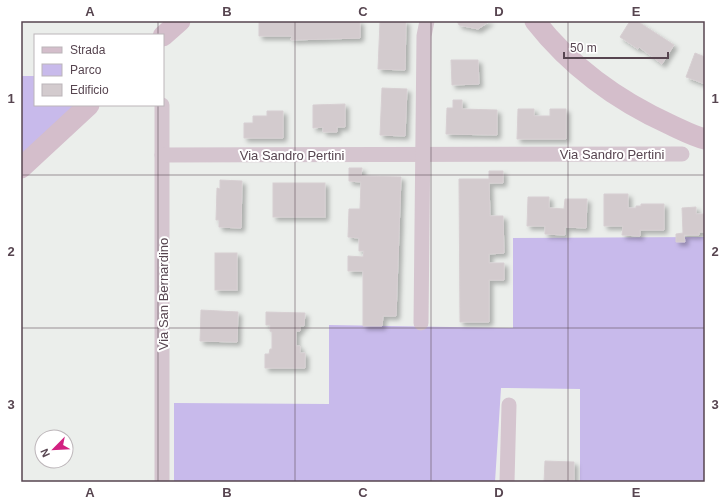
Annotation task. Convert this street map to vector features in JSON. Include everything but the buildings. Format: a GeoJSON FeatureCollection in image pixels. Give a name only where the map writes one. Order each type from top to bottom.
{"type":"FeatureCollection","features":[{"type":"Feature","properties":{"kind":"street"},"geometry":{"type":"LineString","coordinates":[[164,35],[180,21]]}},
{"type":"Feature","properties":{"kind":"street"},"geometry":{"type":"LineString","coordinates":[[420,323],[424,36],[427,21]]}},
{"type":"Feature","properties":{"kind":"street"},"geometry":{"type":"LineString","coordinates":[[535,21],[551,41],[596,82],[646,114],[705,139]]}},
{"type":"Feature","properties":{"kind":"street"},"geometry":{"type":"LineString","coordinates":[[21,168],[88,106]]}},
{"type":"Feature","properties":{"kind":"street","name":"Via San Bernardino"},"geometry":{"type":"LineString","coordinates":[[162,106],[162,482]]}},
{"type":"Feature","properties":{"kind":"street","name":"Via Sandro Pertini"},"geometry":{"type":"LineString","coordinates":[[162,155],[682,154]]}},
{"type":"Feature","properties":{"kind":"street"},"geometry":{"type":"LineString","coordinates":[[507,482],[509,405]]}},
{"type":"Feature","properties":{"kind":"green space"},"geometry":{"type":"Polygon","coordinates":[[[21,76],[34,76],[34,106],[96,106],[21,179],[21,76]]]}},
{"type":"Feature","properties":{"kind":"green space"},"geometry":{"type":"Polygon","coordinates":[[[705,237],[705,482],[580,482],[580,389],[501,388],[495,482],[174,482],[174,403],[329,404],[329,325],[513,328],[513,238],[705,237]]]}}]}
